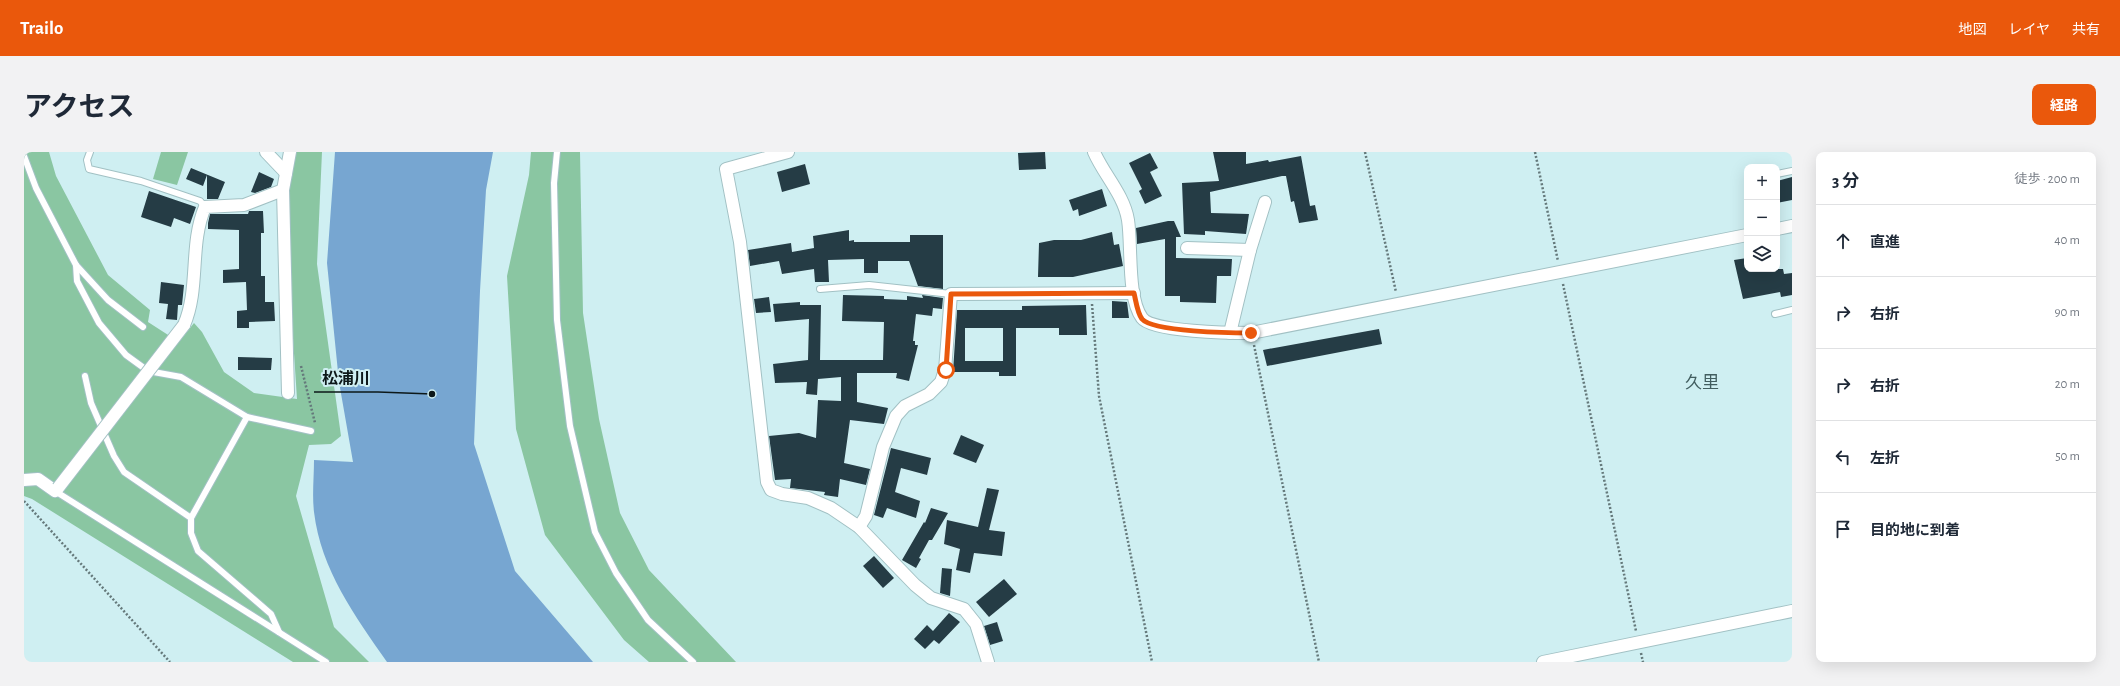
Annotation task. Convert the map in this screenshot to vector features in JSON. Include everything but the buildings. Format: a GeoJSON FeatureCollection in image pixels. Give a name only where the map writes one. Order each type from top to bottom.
{"type":"FeatureCollection","features":[{"type":"Feature","properties":{"kind":"street"},"geometry":{"type":"LineString","coordinates":[[266,152],[286,173]]}},
{"type":"Feature","properties":{"kind":"street"},"geometry":{"type":"LineString","coordinates":[[288,393],[283,190],[290,152]]}},
{"type":"Feature","properties":{"kind":"street"},"geometry":{"type":"LineString","coordinates":[[788,152],[726,169],[740,242],[767,482],[771,490],[782,494],[808,498],[831,508],[859,527],[915,585],[931,598],[964,609],[976,624],[988,662]]}},
{"type":"Feature","properties":{"kind":"street"},"geometry":{"type":"LineString","coordinates":[[1094,152],[1101,168],[1118,194],[1128,218],[1134,293],[1139,312],[1142,319],[1149,324],[1167,328],[1230,333],[1251,333],[1744,236]]}},
{"type":"Feature","properties":{"kind":"street"},"geometry":{"type":"LineString","coordinates":[[24,480],[38,479],[56,489],[184,325],[191,309],[197,236],[199,222],[205,207],[244,204],[283,190]]}},
{"type":"Feature","properties":{"kind":"street"},"geometry":{"type":"LineString","coordinates":[[1230,333],[1250,250],[1265,202]]}},
{"type":"Feature","properties":{"kind":"street"},"geometry":{"type":"LineString","coordinates":[[1780,228],[1792,226]]}},
{"type":"Feature","properties":{"kind":"street"},"geometry":{"type":"LineString","coordinates":[[1187,248],[1250,250]]}},
{"type":"Feature","properties":{"kind":"street"},"geometry":{"type":"LineString","coordinates":[[859,527],[866,516],[883,446],[896,416],[905,406],[929,394],[941,382],[946,370],[951,294],[1134,293]]}},
{"type":"Feature","properties":{"kind":"street"},"geometry":{"type":"LineString","coordinates":[[1543,662],[1792,611]]}},
{"type":"Feature","properties":{"kind":"lane"},"geometry":{"type":"LineString","coordinates":[[90,152],[87,160],[89,169],[141,181],[200,201],[205,207]]}},
{"type":"Feature","properties":{"kind":"lane"},"geometry":{"type":"LineString","coordinates":[[557,152],[554,183],[557,320],[570,426],[595,532],[616,573],[648,620],[693,662]]}},
{"type":"Feature","properties":{"kind":"lane"},"geometry":{"type":"LineString","coordinates":[[24,156],[36,188],[76,265],[108,300],[143,327]]}},
{"type":"Feature","properties":{"kind":"lane"},"geometry":{"type":"LineString","coordinates":[[1780,173],[1792,171]]}},
{"type":"Feature","properties":{"kind":"lane"},"geometry":{"type":"LineString","coordinates":[[76,265],[77,281],[99,323],[126,355],[148,371],[181,377],[247,417],[311,431]]}},
{"type":"Feature","properties":{"kind":"lane"},"geometry":{"type":"LineString","coordinates":[[820,289],[869,284],[951,294]]}},
{"type":"Feature","properties":{"kind":"lane"},"geometry":{"type":"LineString","coordinates":[[1775,314],[1792,310]]}},
{"type":"Feature","properties":{"kind":"lane"},"geometry":{"type":"LineString","coordinates":[[85,376],[91,403],[114,456],[124,472],[191,518]]}},
{"type":"Feature","properties":{"kind":"lane"},"geometry":{"type":"LineString","coordinates":[[247,417],[191,518],[191,533],[198,551],[271,614],[279,632]]}},
{"type":"Feature","properties":{"kind":"lane"},"geometry":{"type":"LineString","coordinates":[[56,489],[326,662]]}},
{"type":"Feature","properties":{"kind":"path"},"geometry":{"type":"LineString","coordinates":[[1365,152],[1399,304]]}},
{"type":"Feature","properties":{"kind":"path"},"geometry":{"type":"LineString","coordinates":[[1535,152],[1639,642]]}},
{"type":"Feature","properties":{"kind":"path"},"geometry":{"type":"LineString","coordinates":[[1091,294],[1099,396],[1152,662]]}},
{"type":"Feature","properties":{"kind":"path"},"geometry":{"type":"LineString","coordinates":[[1251,333],[1319,662]]}},
{"type":"Feature","properties":{"kind":"path"},"geometry":{"type":"LineString","coordinates":[[24,501],[170,662]]}},
{"type":"Feature","properties":{"kind":"green space"},"geometry":{"type":"Polygon","coordinates":[[[24,152],[49,152],[56,176],[108,275],[150,310],[148,322],[179,342],[194,323],[202,332],[224,372],[254,393],[297,399],[291,308],[288,190],[294,152],[322,152],[317,264],[341,436],[331,444],[309,445],[296,496],[334,627],[369,662],[293,662],[32,499],[24,496],[24,152]]]}},
{"type":"Feature","properties":{"kind":"green space"},"geometry":{"type":"Polygon","coordinates":[[[161,152],[188,152],[177,185],[153,179],[161,152]]]}},
{"type":"Feature","properties":{"kind":"green space"},"geometry":{"type":"Polygon","coordinates":[[[531,152],[580,152],[583,313],[599,419],[620,513],[649,570],[736,662],[649,662],[624,640],[545,535],[516,429],[507,276],[529,175],[531,152]]]}},
{"type":"Feature","properties":{"kind":"water"},"geometry":{"type":"Polygon","coordinates":[[[335,152],[493,152],[486,190],[480,291],[474,444],[515,571],[593,662],[387,662],[341,592],[324,553],[318,533],[313,499],[314,460],[353,462],[339,382],[327,263],[335,152]]]}},
{"type":"Feature","properties":{"kind":"place","name":"松浦川"},"geometry":{"type":"Point","coordinates":[432,394]}},
{"type":"Feature","properties":{"kind":"district","name":"久里"},"geometry":{"type":"Point","coordinates":[1702,382]}},
{"type":"Feature","properties":{"kind":"route"},"geometry":{"type":"LineString","coordinates":[[946,370],[951,294],[1134,293],[1142,319],[1149,324],[1167,328],[1230,333],[1251,333]]}}]}
